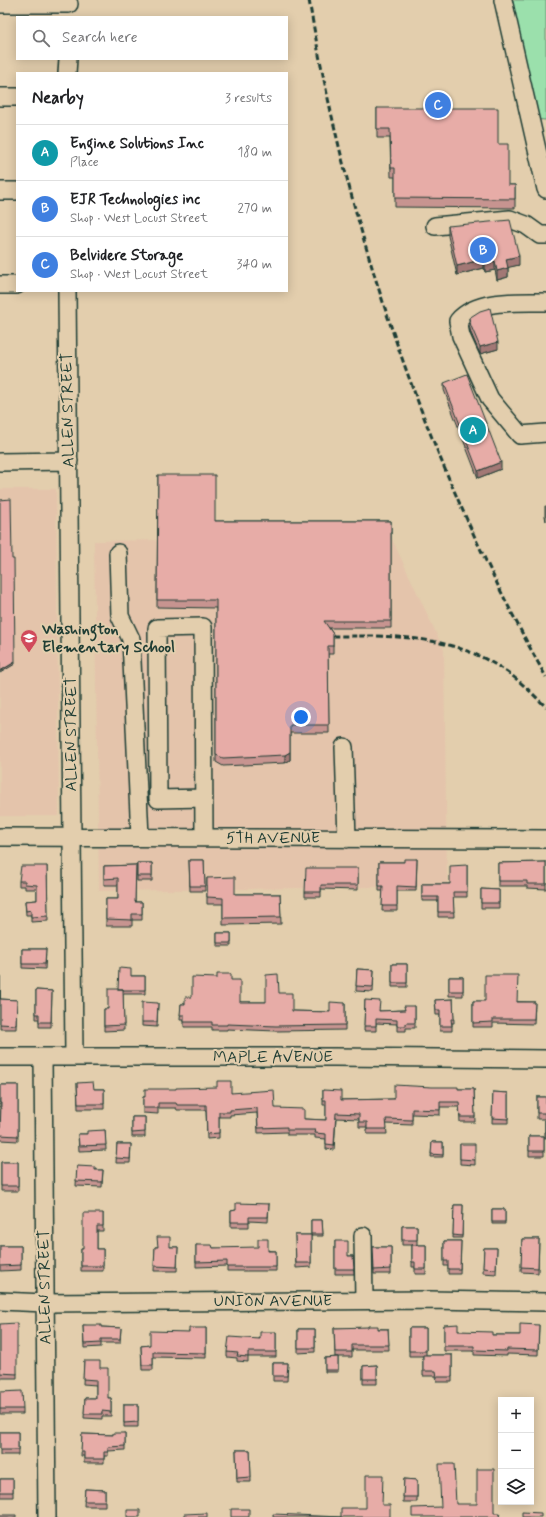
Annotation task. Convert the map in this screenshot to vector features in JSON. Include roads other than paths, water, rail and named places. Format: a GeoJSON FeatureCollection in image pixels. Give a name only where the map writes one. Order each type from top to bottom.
{"type":"FeatureCollection","features":[{"type":"Feature","properties":{"kind":"street"},"geometry":{"type":"LineString","coordinates":[[503,0],[546,189]]}},
{"type":"Feature","properties":{"kind":"street"},"geometry":{"type":"LineString","coordinates":[[0,4],[69,7]]}},
{"type":"Feature","properties":{"kind":"street"},"geometry":{"type":"LineString","coordinates":[[68,60],[68,72]]}},
{"type":"Feature","properties":{"kind":"street"},"geometry":{"type":"LineString","coordinates":[[0,97],[16,97]]}},
{"type":"Feature","properties":{"kind":"street"},"geometry":{"type":"LineString","coordinates":[[0,191],[16,191]]}},
{"type":"Feature","properties":{"kind":"street"},"geometry":{"type":"LineString","coordinates":[[435,226],[510,219],[526,225],[540,235],[546,236]]}},
{"type":"Feature","properties":{"kind":"street"},"geometry":{"type":"LineString","coordinates":[[0,285],[16,285]]}},
{"type":"Feature","properties":{"kind":"street","name":"ALLEN STREET"},"geometry":{"type":"LineString","coordinates":[[67,292],[74,1057]]}},
{"type":"Feature","properties":{"kind":"street"},"geometry":{"type":"LineString","coordinates":[[546,302],[519,301],[481,308],[464,315],[458,321],[461,336],[490,399],[520,435],[546,433]]}},
{"type":"Feature","properties":{"kind":"street"},"geometry":{"type":"LineString","coordinates":[[0,462],[69,461]]}},
{"type":"Feature","properties":{"kind":"street"},"geometry":{"type":"LineString","coordinates":[[118,553],[120,616],[131,640],[140,838]]}},
{"type":"Feature","properties":{"kind":"street"},"geometry":{"type":"LineString","coordinates":[[204,798],[158,799],[157,628],[203,627],[204,798],[204,838]]}},
{"type":"Feature","properties":{"kind":"street"},"geometry":{"type":"LineString","coordinates":[[344,747],[347,839]]}},
{"type":"Feature","properties":{"kind":"street","name":"5TH AVENUE"},"geometry":{"type":"LineString","coordinates":[[0,837],[546,839]]}},
{"type":"Feature","properties":{"kind":"street","name":"MAPLE AVENUE"},"geometry":{"type":"LineString","coordinates":[[0,1057],[546,1059]]}},
{"type":"Feature","properties":{"kind":"street","name":"ALLEN STREET"},"geometry":{"type":"LineString","coordinates":[[43,1057],[47,1517]]}},
{"type":"Feature","properties":{"kind":"street"},"geometry":{"type":"LineString","coordinates":[[363,1236],[364,1300]]}},
{"type":"Feature","properties":{"kind":"street","name":"UNION AVENUE"},"geometry":{"type":"LineString","coordinates":[[0,1301],[45,1303],[364,1300],[546,1302]]}},
{"type":"Feature","properties":{"kind":"railway"},"geometry":{"type":"LineString","coordinates":[[309,0],[326,89],[346,176],[371,263],[399,349],[430,433],[465,516],[504,597],[546,677]]}},
{"type":"Feature","properties":{"kind":"railway"},"geometry":{"type":"LineString","coordinates":[[323,636],[373,636],[420,639],[465,650],[488,660],[510,674],[546,707]]}},
{"type":"Feature","properties":{"kind":"place","name":"Belvidere Storage"},"geometry":{"type":"Point","coordinates":[438,105]}},
{"type":"Feature","properties":{"kind":"place","name":"EJR Technologies inc"},"geometry":{"type":"Point","coordinates":[483,250]}},
{"type":"Feature","properties":{"kind":"place","name":"Engine Solutions Inc"},"geometry":{"type":"Point","coordinates":[473,430]}},
{"type":"Feature","properties":{"kind":"place","name":"Washington Elementary School"},"geometry":{"type":"Point","coordinates":[29,653]}}]}
